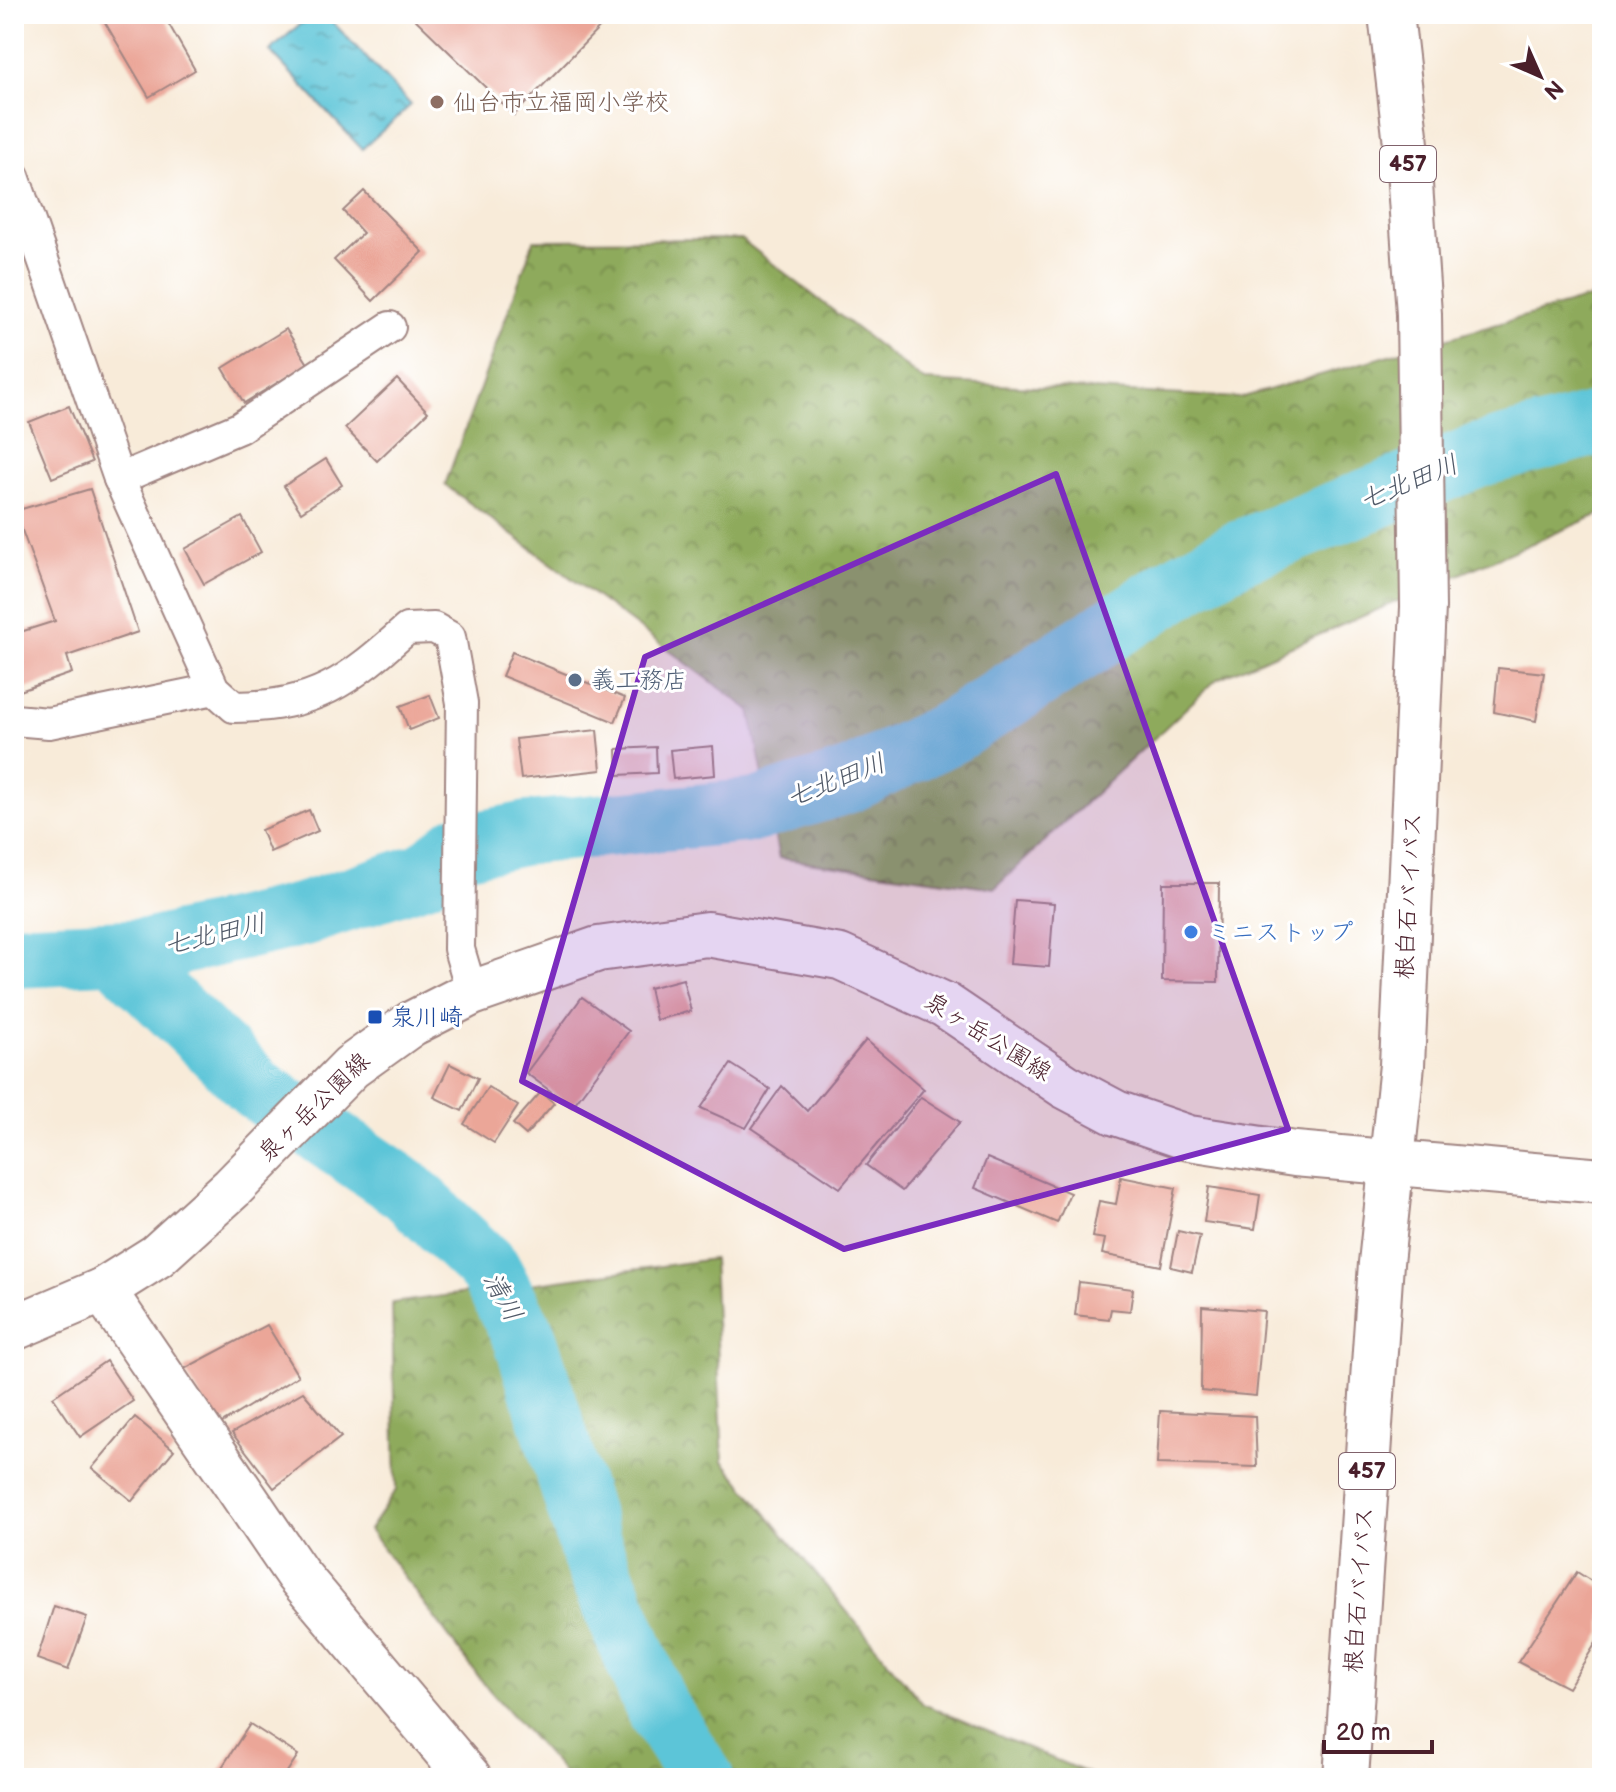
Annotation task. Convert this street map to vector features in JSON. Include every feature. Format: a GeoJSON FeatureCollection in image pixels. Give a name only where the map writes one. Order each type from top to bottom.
{"type":"FeatureCollection","features":[{"type":"Feature","properties":{"kind":"main road","name":"根白石バイパス"},"geometry":{"type":"LineString","coordinates":[[1346,1778],[1380,1279],[1402,1065],[1423,607],[1419,314],[1409,170],[1391,14]]}},
{"type":"Feature","properties":{"kind":"main road","name":"泉ヶ岳公園線"},"geometry":{"type":"LineString","coordinates":[[14,1328],[103,1290],[157,1256],[232,1188],[351,1067],[411,1024],[472,993],[598,949],[707,934],[840,957],[945,1005],[1065,1086],[1116,1113],[1189,1138],[1392,1164],[1602,1181]]}},
{"type":"Feature","properties":{"kind":"main road"},"geometry":{"type":"LineString","coordinates":[[103,1290],[297,1574],[469,1778]]}},
{"type":"Feature","properties":{"kind":"street"},"geometry":{"type":"LineString","coordinates":[[14,176],[119,479],[214,689],[234,707],[263,707],[325,693],[367,665],[407,629],[434,628],[450,637],[458,669],[463,792],[459,949],[472,993]]}},
{"type":"Feature","properties":{"kind":"street"},"geometry":{"type":"LineString","coordinates":[[119,479],[239,428],[390,327]]}},
{"type":"Feature","properties":{"kind":"street"},"geometry":{"type":"LineString","coordinates":[[14,720],[49,723],[214,689]]}},
{"type":"Feature","properties":{"kind":"highlighted area"},"geometry":{"type":"Polygon","coordinates":[[[1056,474],[1288,1129],[844,1249],[522,1081],[645,657],[1056,474]]]}},
{"type":"Feature","properties":{"kind":"green space"},"geometry":{"type":"Polygon","coordinates":[[[741,239],[924,381],[1240,398],[1602,294],[1602,513],[1217,679],[995,888],[779,858],[750,710],[445,485],[534,240],[741,239]]]}},
{"type":"Feature","properties":{"kind":"green space"},"geometry":{"type":"Polygon","coordinates":[[[713,1259],[723,1461],[923,1704],[1099,1778],[568,1778],[485,1685],[369,1530],[396,1490],[392,1303],[713,1259]]]}},
{"type":"Feature","properties":{"kind":"water"},"geometry":{"type":"Polygon","coordinates":[[[311,14],[325,14],[411,105],[362,149],[270,51],[311,14]]]}},
{"type":"Feature","properties":{"kind":"building"},"geometry":{"type":"Polygon","coordinates":[[[100,14],[163,14],[195,70],[149,97],[100,14]]]}},
{"type":"Feature","properties":{"kind":"building"},"geometry":{"type":"Polygon","coordinates":[[[410,14],[613,14],[514,115],[410,14]]]}},
{"type":"Feature","properties":{"kind":"building"},"geometry":{"type":"Polygon","coordinates":[[[364,191],[423,252],[373,301],[334,260],[363,233],[343,211],[364,191]]]}},
{"type":"Feature","properties":{"kind":"building"},"geometry":{"type":"Polygon","coordinates":[[[286,329],[308,364],[244,403],[223,368],[286,329]]]}},
{"type":"Feature","properties":{"kind":"building"},"geometry":{"type":"Polygon","coordinates":[[[397,379],[428,412],[377,461],[345,428],[397,379]]]}},
{"type":"Feature","properties":{"kind":"building"},"geometry":{"type":"Polygon","coordinates":[[[69,406],[92,462],[52,478],[29,422],[69,406]]]}},
{"type":"Feature","properties":{"kind":"building"},"geometry":{"type":"Polygon","coordinates":[[[326,459],[342,485],[301,512],[284,486],[326,459]]]}},
{"type":"Feature","properties":{"kind":"building"},"geometry":{"type":"Polygon","coordinates":[[[90,489],[138,632],[67,656],[72,673],[14,693],[14,634],[55,621],[15,511],[90,489]]]}},
{"type":"Feature","properties":{"kind":"building"},"geometry":{"type":"Polygon","coordinates":[[[242,517],[261,552],[204,584],[185,549],[242,517]]]}},
{"type":"Feature","properties":{"kind":"building"},"geometry":{"type":"Polygon","coordinates":[[[512,652],[625,698],[615,722],[502,676],[512,652]]]}},
{"type":"Feature","properties":{"kind":"building"},"geometry":{"type":"Polygon","coordinates":[[[1498,668],[1544,673],[1536,721],[1494,712],[1498,668]]]}},
{"type":"Feature","properties":{"kind":"building"},"geometry":{"type":"Polygon","coordinates":[[[430,695],[439,718],[409,730],[400,706],[430,695]]]}},
{"type":"Feature","properties":{"kind":"building"},"geometry":{"type":"Polygon","coordinates":[[[597,730],[601,770],[521,779],[516,739],[597,730]]]}},
{"type":"Feature","properties":{"kind":"building"},"geometry":{"type":"Polygon","coordinates":[[[713,746],[715,775],[673,779],[670,750],[713,746]]]}},
{"type":"Feature","properties":{"kind":"building"},"geometry":{"type":"Polygon","coordinates":[[[656,747],[657,773],[618,775],[617,749],[656,747]]]}},
{"type":"Feature","properties":{"kind":"building"},"geometry":{"type":"Polygon","coordinates":[[[309,810],[318,831],[270,852],[261,830],[309,810]]]}},
{"type":"Feature","properties":{"kind":"building","name":"ミニストップ"},"geometry":{"type":"Polygon","coordinates":[[[1163,883],[1219,883],[1218,982],[1162,981],[1163,883]]]}},
{"type":"Feature","properties":{"kind":"building"},"geometry":{"type":"Polygon","coordinates":[[[1015,900],[1054,903],[1049,967],[1010,964],[1015,900]]]}},
{"type":"Feature","properties":{"kind":"building"},"geometry":{"type":"Polygon","coordinates":[[[683,979],[691,1011],[656,1020],[649,988],[683,979]]]}},
{"type":"Feature","properties":{"kind":"building"},"geometry":{"type":"Polygon","coordinates":[[[582,997],[629,1031],[572,1107],[526,1073],[582,997]]]}},
{"type":"Feature","properties":{"kind":"building"},"geometry":{"type":"Polygon","coordinates":[[[866,1040],[924,1089],[840,1188],[752,1128],[782,1086],[807,1111],[866,1040]]]}},
{"type":"Feature","properties":{"kind":"building"},"geometry":{"type":"Polygon","coordinates":[[[450,1064],[478,1078],[462,1111],[434,1097],[450,1064]]]}},
{"type":"Feature","properties":{"kind":"building"},"geometry":{"type":"Polygon","coordinates":[[[731,1064],[770,1089],[746,1128],[701,1108],[731,1064]]]}},
{"type":"Feature","properties":{"kind":"building"},"geometry":{"type":"Polygon","coordinates":[[[488,1087],[518,1106],[494,1143],[464,1124],[488,1087]]]}},
{"type":"Feature","properties":{"kind":"building"},"geometry":{"type":"Polygon","coordinates":[[[541,1092],[554,1103],[526,1135],[513,1124],[541,1092]]]}},
{"type":"Feature","properties":{"kind":"building"},"geometry":{"type":"Polygon","coordinates":[[[921,1097],[960,1122],[902,1191],[866,1165],[921,1097]]]}},
{"type":"Feature","properties":{"kind":"building"},"geometry":{"type":"Polygon","coordinates":[[[987,1158],[1070,1193],[1057,1223],[975,1188],[987,1158]]]}},
{"type":"Feature","properties":{"kind":"building"},"geometry":{"type":"Polygon","coordinates":[[[1121,1177],[1176,1188],[1161,1266],[1102,1254],[1105,1239],[1092,1237],[1099,1201],[1116,1204],[1121,1177]]]}},
{"type":"Feature","properties":{"kind":"building"},"geometry":{"type":"Polygon","coordinates":[[[1209,1187],[1260,1195],[1255,1229],[1204,1222],[1209,1187]]]}},
{"type":"Feature","properties":{"kind":"building"},"geometry":{"type":"Polygon","coordinates":[[[1178,1231],[1200,1236],[1192,1272],[1171,1267],[1178,1231]]]}},
{"type":"Feature","properties":{"kind":"building"},"geometry":{"type":"Polygon","coordinates":[[[1079,1282],[1133,1289],[1130,1311],[1111,1309],[1109,1319],[1075,1315],[1079,1282]]]}},
{"type":"Feature","properties":{"kind":"building"},"geometry":{"type":"Polygon","coordinates":[[[1202,1306],[1264,1311],[1256,1396],[1201,1391],[1202,1306]]]}},
{"type":"Feature","properties":{"kind":"building"},"geometry":{"type":"Polygon","coordinates":[[[267,1325],[298,1376],[217,1426],[184,1369],[267,1325]]]}},
{"type":"Feature","properties":{"kind":"building"},"geometry":{"type":"Polygon","coordinates":[[[106,1361],[133,1401],[80,1437],[53,1397],[106,1361]]]}},
{"type":"Feature","properties":{"kind":"building"},"geometry":{"type":"Polygon","coordinates":[[[303,1392],[341,1437],[274,1488],[232,1433],[303,1392]]]}},
{"type":"Feature","properties":{"kind":"building"},"geometry":{"type":"Polygon","coordinates":[[[1160,1411],[1255,1416],[1257,1467],[1157,1464],[1160,1411]]]}},
{"type":"Feature","properties":{"kind":"building"},"geometry":{"type":"Polygon","coordinates":[[[135,1417],[174,1450],[132,1501],[92,1468],[135,1417]]]}},
{"type":"Feature","properties":{"kind":"building"},"geometry":{"type":"Polygon","coordinates":[[[1577,1572],[1602,1588],[1602,1633],[1568,1688],[1518,1662],[1577,1572]]]}},
{"type":"Feature","properties":{"kind":"building"},"geometry":{"type":"Polygon","coordinates":[[[54,1606],[87,1617],[68,1670],[37,1659],[54,1606]]]}},
{"type":"Feature","properties":{"kind":"building"},"geometry":{"type":"Polygon","coordinates":[[[250,1724],[298,1755],[283,1778],[215,1778],[250,1724]]]}},
{"type":"Feature","properties":{"kind":"waterway","name":"七北田川"},"geometry":{"type":"LineString","coordinates":[[14,956],[151,950],[304,914],[425,874],[458,847],[527,833],[755,810],[849,781],[951,732],[1185,582],[1240,552],[1480,455],[1602,422]]}},
{"type":"Feature","properties":{"kind":"waterway","name":"清川"},"geometry":{"type":"LineString","coordinates":[[115,952],[257,1089],[407,1191],[489,1269],[525,1338],[593,1554],[657,1708],[702,1778]]}},
{"type":"Feature","properties":{"kind":"place","name":"仙台市立福岡小学校"},"geometry":{"type":"Point","coordinates":[437,102]}},
{"type":"Feature","properties":{"kind":"place","name":"義工務店"},"geometry":{"type":"Point","coordinates":[575,680]}},
{"type":"Feature","properties":{"kind":"place","name":"ミニストップ"},"geometry":{"type":"Point","coordinates":[1191,932]}},
{"type":"Feature","properties":{"kind":"place","name":"泉川崎"},"geometry":{"type":"Point","coordinates":[375,1017]}}]}
